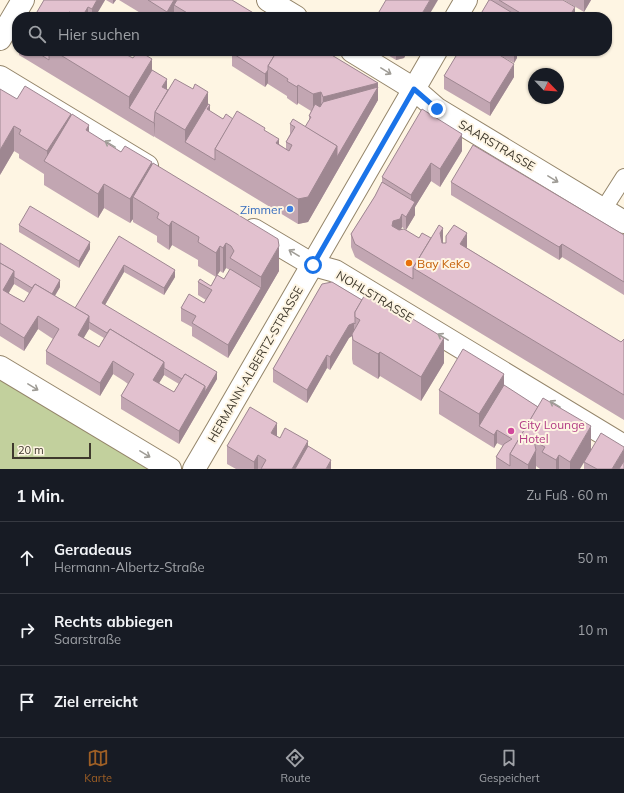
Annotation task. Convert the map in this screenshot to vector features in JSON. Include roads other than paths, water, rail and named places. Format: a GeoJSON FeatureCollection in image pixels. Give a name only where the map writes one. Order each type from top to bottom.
{"type":"FeatureCollection","features":[{"type":"Feature","properties":{"kind":"street"},"geometry":{"type":"LineString","coordinates":[[16,12],[23,0]]}},
{"type":"Feature","properties":{"kind":"street"},"geometry":{"type":"LineString","coordinates":[[268,0],[288,12]]}},
{"type":"Feature","properties":{"kind":"street"},"geometry":{"type":"LineString","coordinates":[[459,12],[466,0]]}},
{"type":"Feature","properties":{"kind":"street"},"geometry":{"type":"LineString","coordinates":[[0,39],[12,19]]}},
{"type":"Feature","properties":{"kind":"street","name":"SAARSTRASSE"},"geometry":{"type":"LineString","coordinates":[[360,56],[414,89],[437,109],[624,222]]}},
{"type":"Feature","properties":{"kind":"street","name":"HERMANN-ALBERTZ-STRASSE"},"geometry":{"type":"LineString","coordinates":[[194,469],[433,56]]}},
{"type":"Feature","properties":{"kind":"street"},"geometry":{"type":"LineString","coordinates":[[0,77],[162,175]]}},
{"type":"Feature","properties":{"kind":"street","name":"NOHLSTRASSE"},"geometry":{"type":"LineString","coordinates":[[237,220],[313,265],[335,271],[624,446]]}},
{"type":"Feature","properties":{"kind":"street"},"geometry":{"type":"LineString","coordinates":[[0,367],[170,469]]}},
{"type":"Feature","properties":{"kind":"lane"},"geometry":{"type":"LineString","coordinates":[[603,210],[624,177]]}},
{"type":"Feature","properties":{"kind":"place","name":"Zimmer"},"geometry":{"type":"Point","coordinates":[290,209]}},
{"type":"Feature","properties":{"kind":"place","name":"Bay KeKo"},"geometry":{"type":"Point","coordinates":[409,263]}},
{"type":"Feature","properties":{"kind":"place","name":"City Lounge Hotel"},"geometry":{"type":"Point","coordinates":[511,431]}}]}
